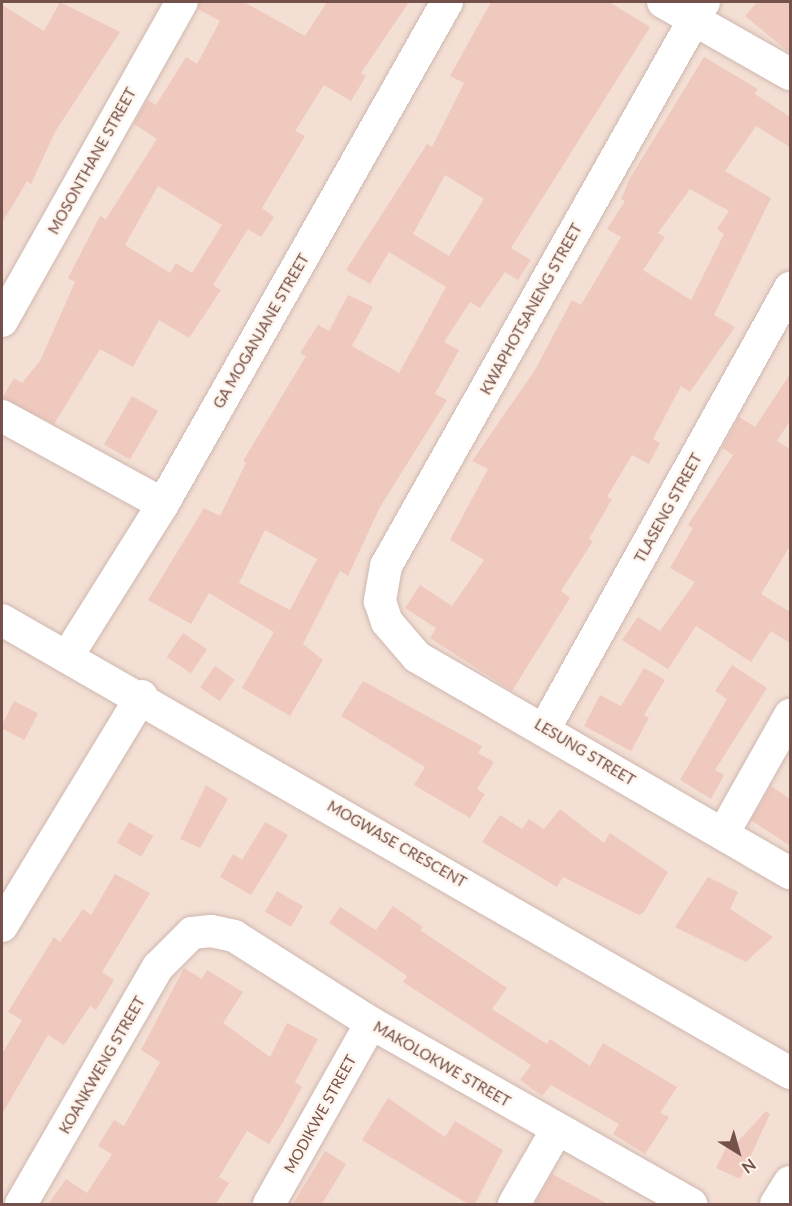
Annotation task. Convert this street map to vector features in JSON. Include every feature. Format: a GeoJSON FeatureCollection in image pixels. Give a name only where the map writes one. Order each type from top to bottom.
{"type":"FeatureCollection","features":[{"type":"Feature","properties":{"kind":"street","name":"MOSONTHANE STREET"},"geometry":{"type":"LineString","coordinates":[[2,321],[182,2]]}},
{"type":"Feature","properties":{"kind":"street","name":"GA MOGANJANE STREET"},"geometry":{"type":"LineString","coordinates":[[68,657],[163,504],[447,2]]}},
{"type":"Feature","properties":{"kind":"street"},"geometry":{"type":"LineString","coordinates":[[663,2],[699,10],[790,74]]}},
{"type":"Feature","properties":{"kind":"street","name":"KWAPHOTSANENG STREET"},"geometry":{"type":"LineString","coordinates":[[387,622],[380,601],[386,566],[699,10]]}},
{"type":"Feature","properties":{"kind":"street","name":"TLASENG STREET"},"geometry":{"type":"LineString","coordinates":[[544,728],[790,288]]}},
{"type":"Feature","properties":{"kind":"street"},"geometry":{"type":"LineString","coordinates":[[2,416],[163,504]]}},
{"type":"Feature","properties":{"kind":"street","name":"MOGWASE CRESCENT"},"geometry":{"type":"LineString","coordinates":[[2,620],[141,696],[790,1073]]}},
{"type":"Feature","properties":{"kind":"street","name":"LESUNG STREET"},"geometry":{"type":"LineString","coordinates":[[387,622],[417,657],[544,728],[790,873]]}},
{"type":"Feature","properties":{"kind":"street"},"geometry":{"type":"LineString","coordinates":[[2,926],[141,696]]}},
{"type":"Feature","properties":{"kind":"street"},"geometry":{"type":"LineString","coordinates":[[723,834],[790,715]]}},
{"type":"Feature","properties":{"kind":"street","name":"MAKOLOKWE STREET"},"geometry":{"type":"LineString","coordinates":[[192,933],[234,936],[371,1023],[556,1131],[691,1204]]}},
{"type":"Feature","properties":{"kind":"street","name":"KOANKWENG STREET"},"geometry":{"type":"LineString","coordinates":[[21,1204],[158,967],[192,933]]}},
{"type":"Feature","properties":{"kind":"street","name":"MODIKWE STREET"},"geometry":{"type":"LineString","coordinates":[[269,1204],[371,1023]]}},
{"type":"Feature","properties":{"kind":"street"},"geometry":{"type":"LineString","coordinates":[[514,1204],[556,1131]]}},
{"type":"Feature","properties":{"kind":"street"},"geometry":{"type":"LineString","coordinates":[[776,1204],[790,1182]]}},
{"type":"Feature","properties":{"kind":"shaded area"},"geometry":{"type":"Polygon","coordinates":[[[2,2],[790,2],[790,1204],[2,1204],[2,2]]]}},
{"type":"Feature","properties":{"kind":"building"},"geometry":{"type":"Polygon","coordinates":[[[60,2],[120,32],[55,132],[31,184],[27,181],[2,223],[2,5],[44,31],[60,2]]]}},
{"type":"Feature","properties":{"kind":"building"},"geometry":{"type":"Polygon","coordinates":[[[200,2],[244,2],[305,36],[327,2],[409,2],[361,73],[366,76],[351,101],[324,85],[295,131],[305,136],[262,208],[274,217],[261,237],[248,229],[213,285],[221,290],[189,338],[159,320],[133,367],[100,349],[54,424],[2,398],[14,378],[22,383],[40,361],[75,282],[68,278],[100,216],[106,219],[157,139],[134,124],[147,100],[156,105],[186,57],[197,64],[220,21],[198,9],[200,2]],[[158,186],[125,245],[170,273],[176,263],[192,273],[222,225],[158,186]]]}},
{"type":"Feature","properties":{"kind":"building"},"geometry":{"type":"Polygon","coordinates":[[[491,2],[609,2],[650,27],[511,248],[531,260],[518,280],[505,272],[480,308],[470,302],[444,342],[459,350],[435,394],[447,400],[380,507],[348,576],[340,571],[303,644],[323,660],[290,716],[242,688],[274,632],[209,593],[191,624],[148,600],[204,508],[220,516],[246,463],[243,461],[306,356],[300,353],[318,325],[329,331],[348,295],[373,307],[352,346],[399,373],[446,287],[389,252],[370,284],[346,270],[427,144],[432,147],[464,83],[450,76],[491,2]],[[445,175],[413,234],[449,256],[484,199],[445,175]],[[265,530],[239,583],[290,610],[317,559],[265,530]]]}},
{"type":"Feature","properties":{"kind":"building"},"geometry":{"type":"Polygon","coordinates":[[[757,2],[790,2],[790,53],[745,16],[757,2]]]}},
{"type":"Feature","properties":{"kind":"building"},"geometry":{"type":"Polygon","coordinates":[[[704,57],[758,89],[755,94],[790,117],[790,147],[756,126],[725,171],[771,198],[714,315],[735,327],[690,392],[681,386],[653,439],[660,443],[649,464],[632,455],[607,497],[612,499],[589,539],[593,541],[561,591],[570,598],[512,691],[430,638],[436,628],[405,608],[420,585],[452,606],[484,560],[450,540],[488,469],[472,461],[535,370],[572,300],[581,305],[621,237],[607,229],[625,201],[621,199],[630,178],[704,57]],[[690,189],[658,233],[665,237],[643,270],[691,300],[724,234],[717,229],[729,211],[690,189]]]}},
{"type":"Feature","properties":{"kind":"building"},"geometry":{"type":"Polygon","coordinates":[[[790,374],[790,421],[777,441],[790,449],[790,546],[761,594],[790,612],[790,643],[771,631],[751,662],[696,626],[668,669],[622,640],[638,617],[660,631],[695,582],[670,568],[693,528],[688,525],[733,455],[722,448],[739,417],[755,427],[790,374]]]}},
{"type":"Feature","properties":{"kind":"building"},"geometry":{"type":"Polygon","coordinates":[[[132,396],[158,411],[130,459],[104,444],[132,396]]]}},
{"type":"Feature","properties":{"kind":"building"},"geometry":{"type":"Polygon","coordinates":[[[183,633],[207,649],[191,673],[167,657],[183,633]]]}},
{"type":"Feature","properties":{"kind":"building"},"geometry":{"type":"Polygon","coordinates":[[[732,665],[767,688],[715,770],[724,775],[711,799],[680,780],[727,699],[715,691],[732,665]]]}},
{"type":"Feature","properties":{"kind":"building"},"geometry":{"type":"Polygon","coordinates":[[[215,666],[235,680],[220,701],[200,687],[215,666]]]}},
{"type":"Feature","properties":{"kind":"building"},"geometry":{"type":"Polygon","coordinates":[[[644,668],[665,680],[644,715],[649,718],[631,751],[584,726],[600,695],[621,706],[644,668]]]}},
{"type":"Feature","properties":{"kind":"building"},"geometry":{"type":"Polygon","coordinates":[[[363,681],[482,746],[478,753],[494,762],[477,789],[485,794],[470,818],[414,785],[425,767],[341,716],[363,681]]]}},
{"type":"Feature","properties":{"kind":"building"},"geometry":{"type":"Polygon","coordinates":[[[14,701],[38,713],[24,740],[2,729],[14,701]]]}},
{"type":"Feature","properties":{"kind":"building"},"geometry":{"type":"Polygon","coordinates":[[[206,785],[228,799],[200,848],[180,839],[206,785]]]}},
{"type":"Feature","properties":{"kind":"building"},"geometry":{"type":"Polygon","coordinates":[[[771,786],[790,799],[790,846],[751,820],[771,786]]]}},
{"type":"Feature","properties":{"kind":"building"},"geometry":{"type":"Polygon","coordinates":[[[560,809],[604,843],[610,833],[668,872],[644,912],[639,915],[563,877],[557,887],[482,842],[500,815],[522,829],[529,819],[544,829],[560,809]]]}},
{"type":"Feature","properties":{"kind":"building"},"geometry":{"type":"Polygon","coordinates":[[[129,822],[153,836],[141,857],[117,843],[129,822]]]}},
{"type":"Feature","properties":{"kind":"building"},"geometry":{"type":"Polygon","coordinates":[[[265,822],[288,835],[251,895],[220,877],[233,854],[242,860],[265,822]]]}},
{"type":"Feature","properties":{"kind":"building"},"geometry":{"type":"Polygon","coordinates":[[[115,874],[150,893],[102,972],[114,980],[96,1010],[90,1006],[64,1045],[48,1035],[2,1114],[2,1054],[22,1020],[8,1012],[54,937],[60,942],[83,909],[91,915],[115,874]]]}},
{"type":"Feature","properties":{"kind":"building"},"geometry":{"type":"Polygon","coordinates":[[[708,877],[738,892],[730,909],[773,937],[746,962],[675,927],[708,877]]]}},
{"type":"Feature","properties":{"kind":"building"},"geometry":{"type":"Polygon","coordinates":[[[277,891],[303,906],[291,927],[265,912],[277,891]]]}},
{"type":"Feature","properties":{"kind":"building"},"geometry":{"type":"Polygon","coordinates":[[[393,906],[423,927],[420,930],[507,988],[492,1009],[547,1044],[550,1039],[590,1066],[603,1043],[677,1087],[660,1113],[669,1117],[645,1154],[613,1134],[619,1124],[551,1085],[542,1096],[520,1080],[531,1065],[403,982],[407,976],[329,923],[340,907],[376,930],[393,906]]]}},
{"type":"Feature","properties":{"kind":"building"},"geometry":{"type":"Polygon","coordinates":[[[184,968],[202,979],[207,970],[243,992],[223,1023],[270,1057],[287,1023],[318,1039],[295,1082],[302,1087],[283,1122],[269,1144],[247,1131],[219,1177],[229,1183],[216,1204],[48,1204],[66,1179],[87,1193],[112,1154],[98,1146],[114,1120],[124,1126],[160,1062],[141,1050],[184,968]]]}},
{"type":"Feature","properties":{"kind":"building"},"geometry":{"type":"Polygon","coordinates":[[[388,1098],[445,1137],[455,1121],[503,1150],[475,1204],[468,1204],[362,1140],[388,1098]]]}},
{"type":"Feature","properties":{"kind":"building"},"geometry":{"type":"Polygon","coordinates":[[[766,1111],[770,1114],[740,1179],[716,1168],[727,1146],[732,1148],[766,1111]]]}},
{"type":"Feature","properties":{"kind":"building"},"geometry":{"type":"Polygon","coordinates":[[[325,1151],[346,1164],[322,1204],[293,1204],[325,1151]]]}},
{"type":"Feature","properties":{"kind":"building"},"geometry":{"type":"Polygon","coordinates":[[[552,1174],[608,1204],[535,1204],[552,1174]]]}}]}
